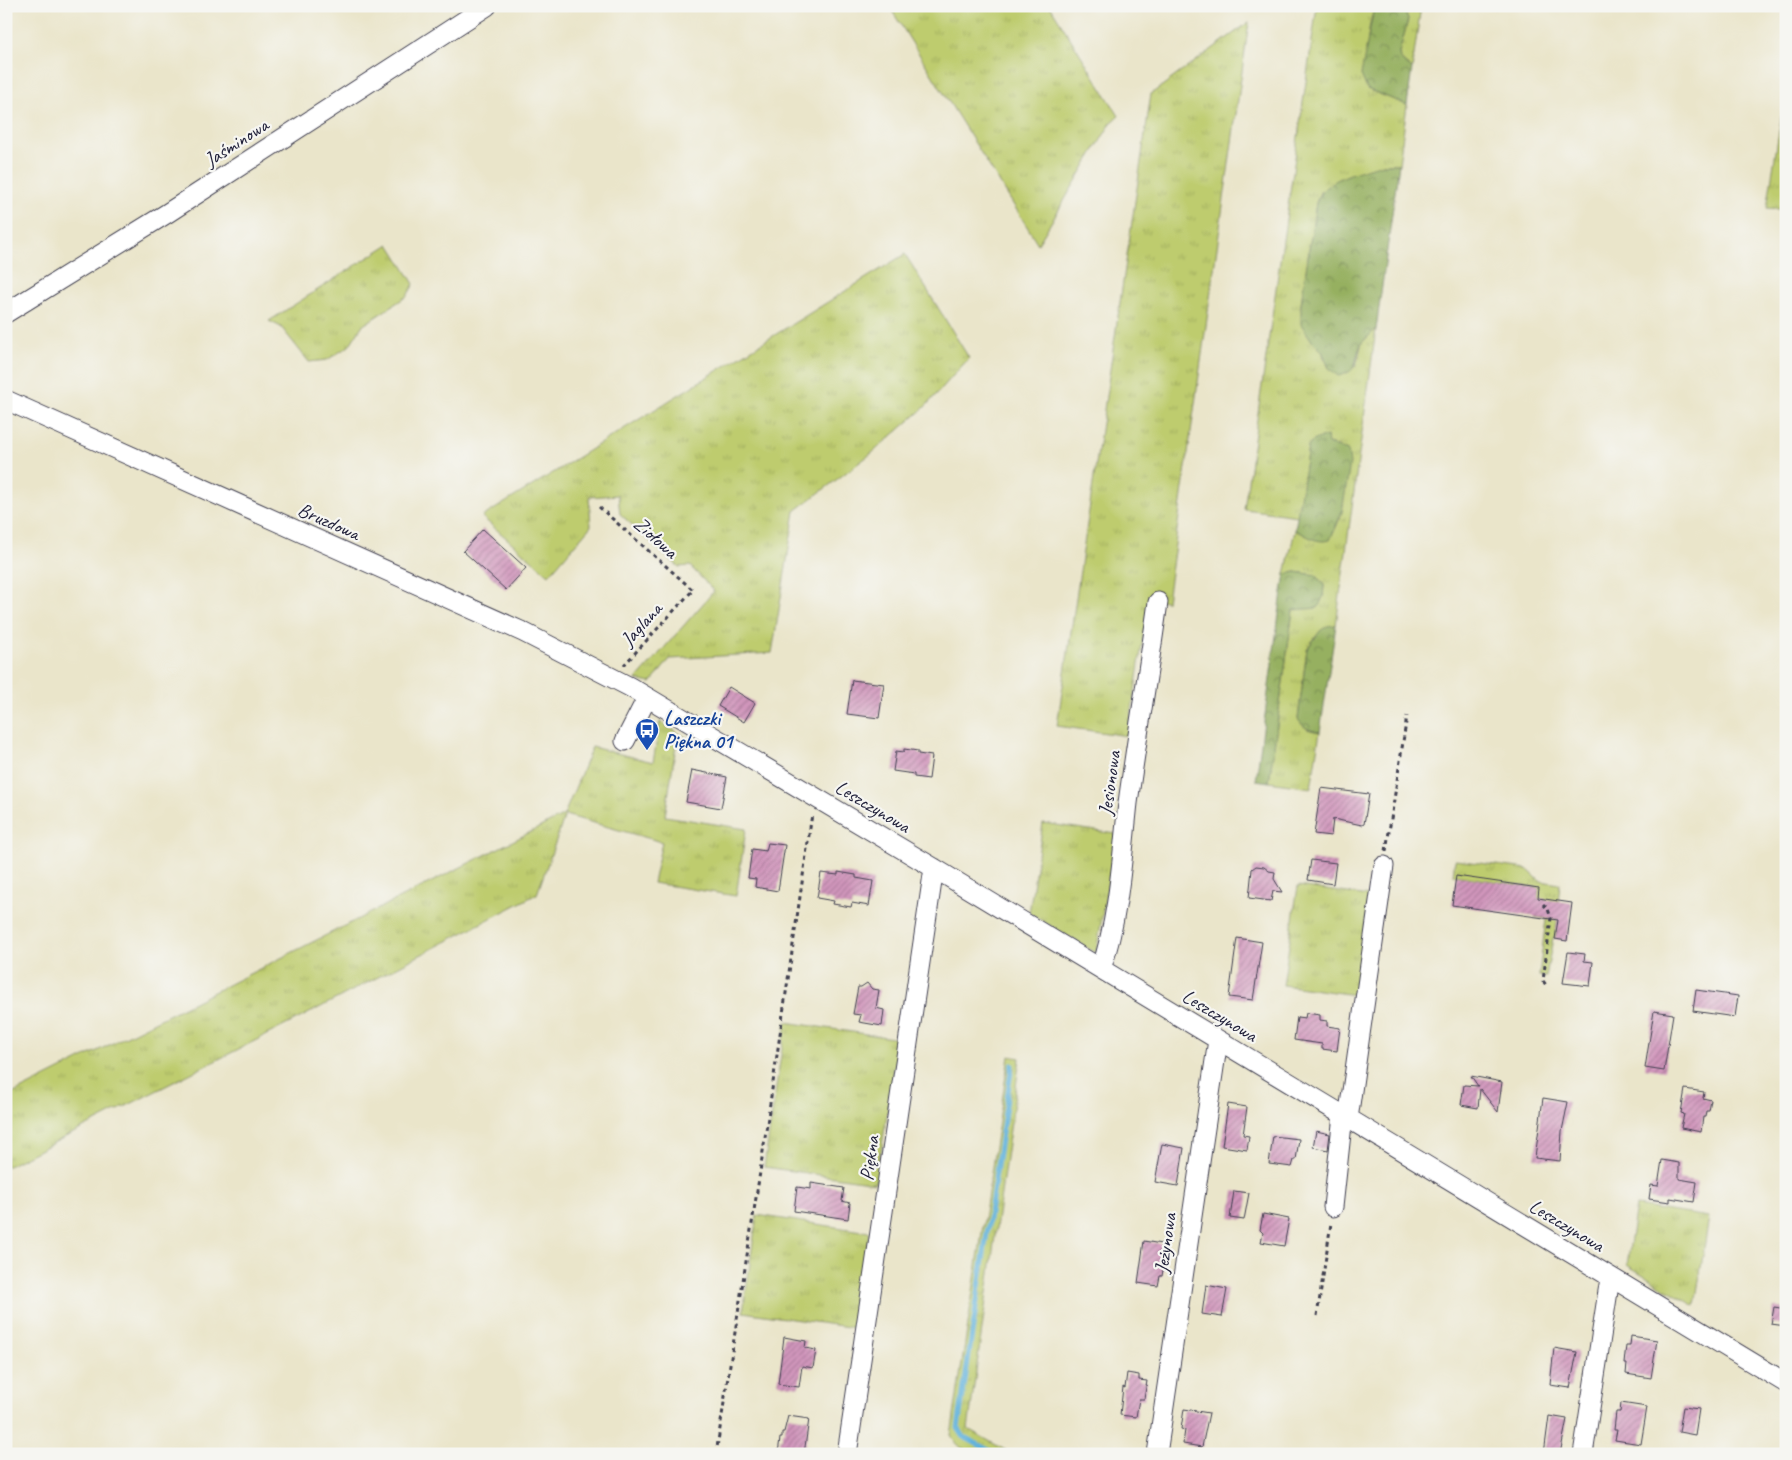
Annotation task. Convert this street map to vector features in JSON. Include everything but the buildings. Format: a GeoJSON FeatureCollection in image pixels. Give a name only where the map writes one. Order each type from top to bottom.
{"type":"FeatureCollection","features":[{"type":"Feature","properties":{"kind":"street","name":"Jaśminowa"},"geometry":{"type":"LineString","coordinates":[[6,313],[166,214],[488,6]]}},
{"type":"Feature","properties":{"kind":"street","name":"Bruzdowa"},"geometry":{"type":"LineString","coordinates":[[6,400],[523,632],[630,688]]}},
{"type":"Feature","properties":{"kind":"street","name":"Jesionowa"},"geometry":{"type":"LineString","coordinates":[[1101,969],[1110,942],[1114,920],[1158,602]]}},
{"type":"Feature","properties":{"kind":"street","name":"Leszczynowa"},"geometry":{"type":"LineString","coordinates":[[630,688],[934,868],[1786,1384]]}},
{"type":"Feature","properties":{"kind":"street"},"geometry":{"type":"LineString","coordinates":[[626,741],[647,698]]}},
{"type":"Feature","properties":{"kind":"street"},"geometry":{"type":"LineString","coordinates":[[1333,1208],[1384,866]]}},
{"type":"Feature","properties":{"kind":"street","name":"Piękna"},"geometry":{"type":"LineString","coordinates":[[847,1454],[934,868]]}},
{"type":"Feature","properties":{"kind":"street","name":"Jeżynowa"},"geometry":{"type":"LineString","coordinates":[[1157,1454],[1218,1040]]}},
{"type":"Feature","properties":{"kind":"street"},"geometry":{"type":"LineString","coordinates":[[1584,1454],[1610,1278]]}},
{"type":"Feature","properties":{"kind":"path","name":"Ziołowa"},"geometry":{"type":"LineString","coordinates":[[599,507],[692,590]]}},
{"type":"Feature","properties":{"kind":"path","name":"Jaglana"},"geometry":{"type":"LineString","coordinates":[[612,678],[692,590]]}},
{"type":"Feature","properties":{"kind":"path"},"geometry":{"type":"LineString","coordinates":[[1384,866],[1407,716]]}},
{"type":"Feature","properties":{"kind":"path"},"geometry":{"type":"LineString","coordinates":[[716,1454],[815,798]]}},
{"type":"Feature","properties":{"kind":"path"},"geometry":{"type":"LineString","coordinates":[[1543,904],[1548,909],[1551,918],[1542,981],[1547,986]]}},
{"type":"Feature","properties":{"kind":"path"},"geometry":{"type":"LineString","coordinates":[[1317,1316],[1333,1208]]}},
{"type":"Feature","properties":{"kind":"green space"},"geometry":{"type":"Polygon","coordinates":[[[889,6],[1050,6],[1119,116],[1111,123],[1038,244],[889,6]]]}},
{"type":"Feature","properties":{"kind":"green space"},"geometry":{"type":"Polygon","coordinates":[[[1317,6],[1377,6],[1368,34],[1367,89],[1407,105],[1399,164],[1383,164],[1320,192],[1316,203],[1301,304],[1312,341],[1322,351],[1329,368],[1356,366],[1362,342],[1376,329],[1336,625],[1323,631],[1307,649],[1298,719],[1307,729],[1320,732],[1311,788],[1269,782],[1293,610],[1323,597],[1324,585],[1316,575],[1296,572],[1285,574],[1295,530],[1304,534],[1334,532],[1339,521],[1344,490],[1338,446],[1327,444],[1327,436],[1308,447],[1298,516],[1244,509],[1317,6]]]}},
{"type":"Feature","properties":{"kind":"green space"},"geometry":{"type":"Polygon","coordinates":[[[1377,6],[1403,6],[1408,20],[1399,53],[1400,59],[1412,69],[1407,105],[1367,89],[1361,75],[1373,12],[1377,6]]]}},
{"type":"Feature","properties":{"kind":"green space"},"geometry":{"type":"Polygon","coordinates":[[[1403,6],[1421,6],[1412,69],[1400,59],[1399,53],[1408,20],[1403,6]]]}},
{"type":"Feature","properties":{"kind":"green space"},"geometry":{"type":"Polygon","coordinates":[[[1249,22],[1167,601],[1149,599],[1128,736],[1057,726],[1151,94],[1249,22]]]}},
{"type":"Feature","properties":{"kind":"green space"},"geometry":{"type":"Polygon","coordinates":[[[1786,87],[1786,210],[1767,208],[1786,87]]]}},
{"type":"Feature","properties":{"kind":"green space"},"geometry":{"type":"Polygon","coordinates":[[[1383,164],[1399,164],[1376,329],[1362,343],[1354,368],[1346,374],[1338,376],[1329,368],[1322,351],[1312,341],[1301,324],[1301,304],[1316,203],[1321,192],[1327,186],[1350,174],[1383,164]]]}},
{"type":"Feature","properties":{"kind":"green space"},"geometry":{"type":"Polygon","coordinates":[[[389,244],[414,284],[407,296],[362,326],[349,346],[327,360],[309,362],[281,327],[269,321],[389,244]]]}},
{"type":"Feature","properties":{"kind":"green space"},"geometry":{"type":"Polygon","coordinates":[[[905,254],[969,358],[925,407],[872,453],[795,511],[772,653],[670,659],[651,683],[636,680],[714,591],[690,566],[679,567],[620,514],[618,495],[589,497],[591,526],[549,575],[482,517],[905,254]]]}},
{"type":"Feature","properties":{"kind":"green space"},"geometry":{"type":"Polygon","coordinates":[[[1327,436],[1328,444],[1348,451],[1350,463],[1342,512],[1330,540],[1321,541],[1295,530],[1308,447],[1314,440],[1327,436]]]}},
{"type":"Feature","properties":{"kind":"green space"},"geometry":{"type":"Polygon","coordinates":[[[1296,572],[1316,575],[1324,585],[1323,597],[1318,608],[1293,610],[1269,782],[1256,780],[1285,574],[1296,572]]]}},
{"type":"Feature","properties":{"kind":"green space"},"geometry":{"type":"Polygon","coordinates":[[[1336,625],[1320,732],[1313,731],[1302,725],[1298,719],[1307,649],[1320,631],[1327,626],[1336,625]]]}},
{"type":"Feature","properties":{"kind":"green space"},"geometry":{"type":"Polygon","coordinates":[[[660,722],[687,738],[676,745],[665,816],[746,829],[736,896],[653,883],[662,842],[565,815],[537,894],[296,1020],[6,1167],[6,1097],[564,815],[592,747],[653,762],[660,722]]]}},
{"type":"Feature","properties":{"kind":"green space"},"geometry":{"type":"Polygon","coordinates":[[[1043,823],[1116,834],[1096,953],[1029,913],[1043,823]]]}},
{"type":"Feature","properties":{"kind":"green space"},"geometry":{"type":"Polygon","coordinates":[[[1455,860],[1527,869],[1540,881],[1560,884],[1558,901],[1560,902],[1555,938],[1553,938],[1546,977],[1539,976],[1546,919],[1535,917],[1539,888],[1453,875],[1455,860]]]}},
{"type":"Feature","properties":{"kind":"green space"},"geometry":{"type":"Polygon","coordinates":[[[1298,886],[1369,896],[1355,995],[1283,985],[1298,886]]]}},
{"type":"Feature","properties":{"kind":"green space"},"geometry":{"type":"Polygon","coordinates":[[[786,1022],[899,1039],[876,1183],[764,1167],[786,1022]]]}},
{"type":"Feature","properties":{"kind":"green space"},"geometry":{"type":"Polygon","coordinates":[[[1009,1056],[1020,1058],[968,1429],[1012,1454],[985,1455],[962,1449],[951,1435],[1009,1056]]]}},
{"type":"Feature","properties":{"kind":"green space"},"geometry":{"type":"Polygon","coordinates":[[[1636,1206],[1709,1217],[1695,1306],[1627,1265],[1636,1206]]]}},
{"type":"Feature","properties":{"kind":"green space"},"geometry":{"type":"Polygon","coordinates":[[[757,1215],[869,1232],[856,1328],[743,1312],[757,1215]]]}},
{"type":"Feature","properties":{"kind":"waterway"},"geometry":{"type":"LineString","coordinates":[[996,1454],[964,1437],[958,1428],[1012,1065]]}},
{"type":"Feature","properties":{"kind":"place","name":"Laszczki Piękna 01"},"geometry":{"type":"Point","coordinates":[647,751]}}]}
